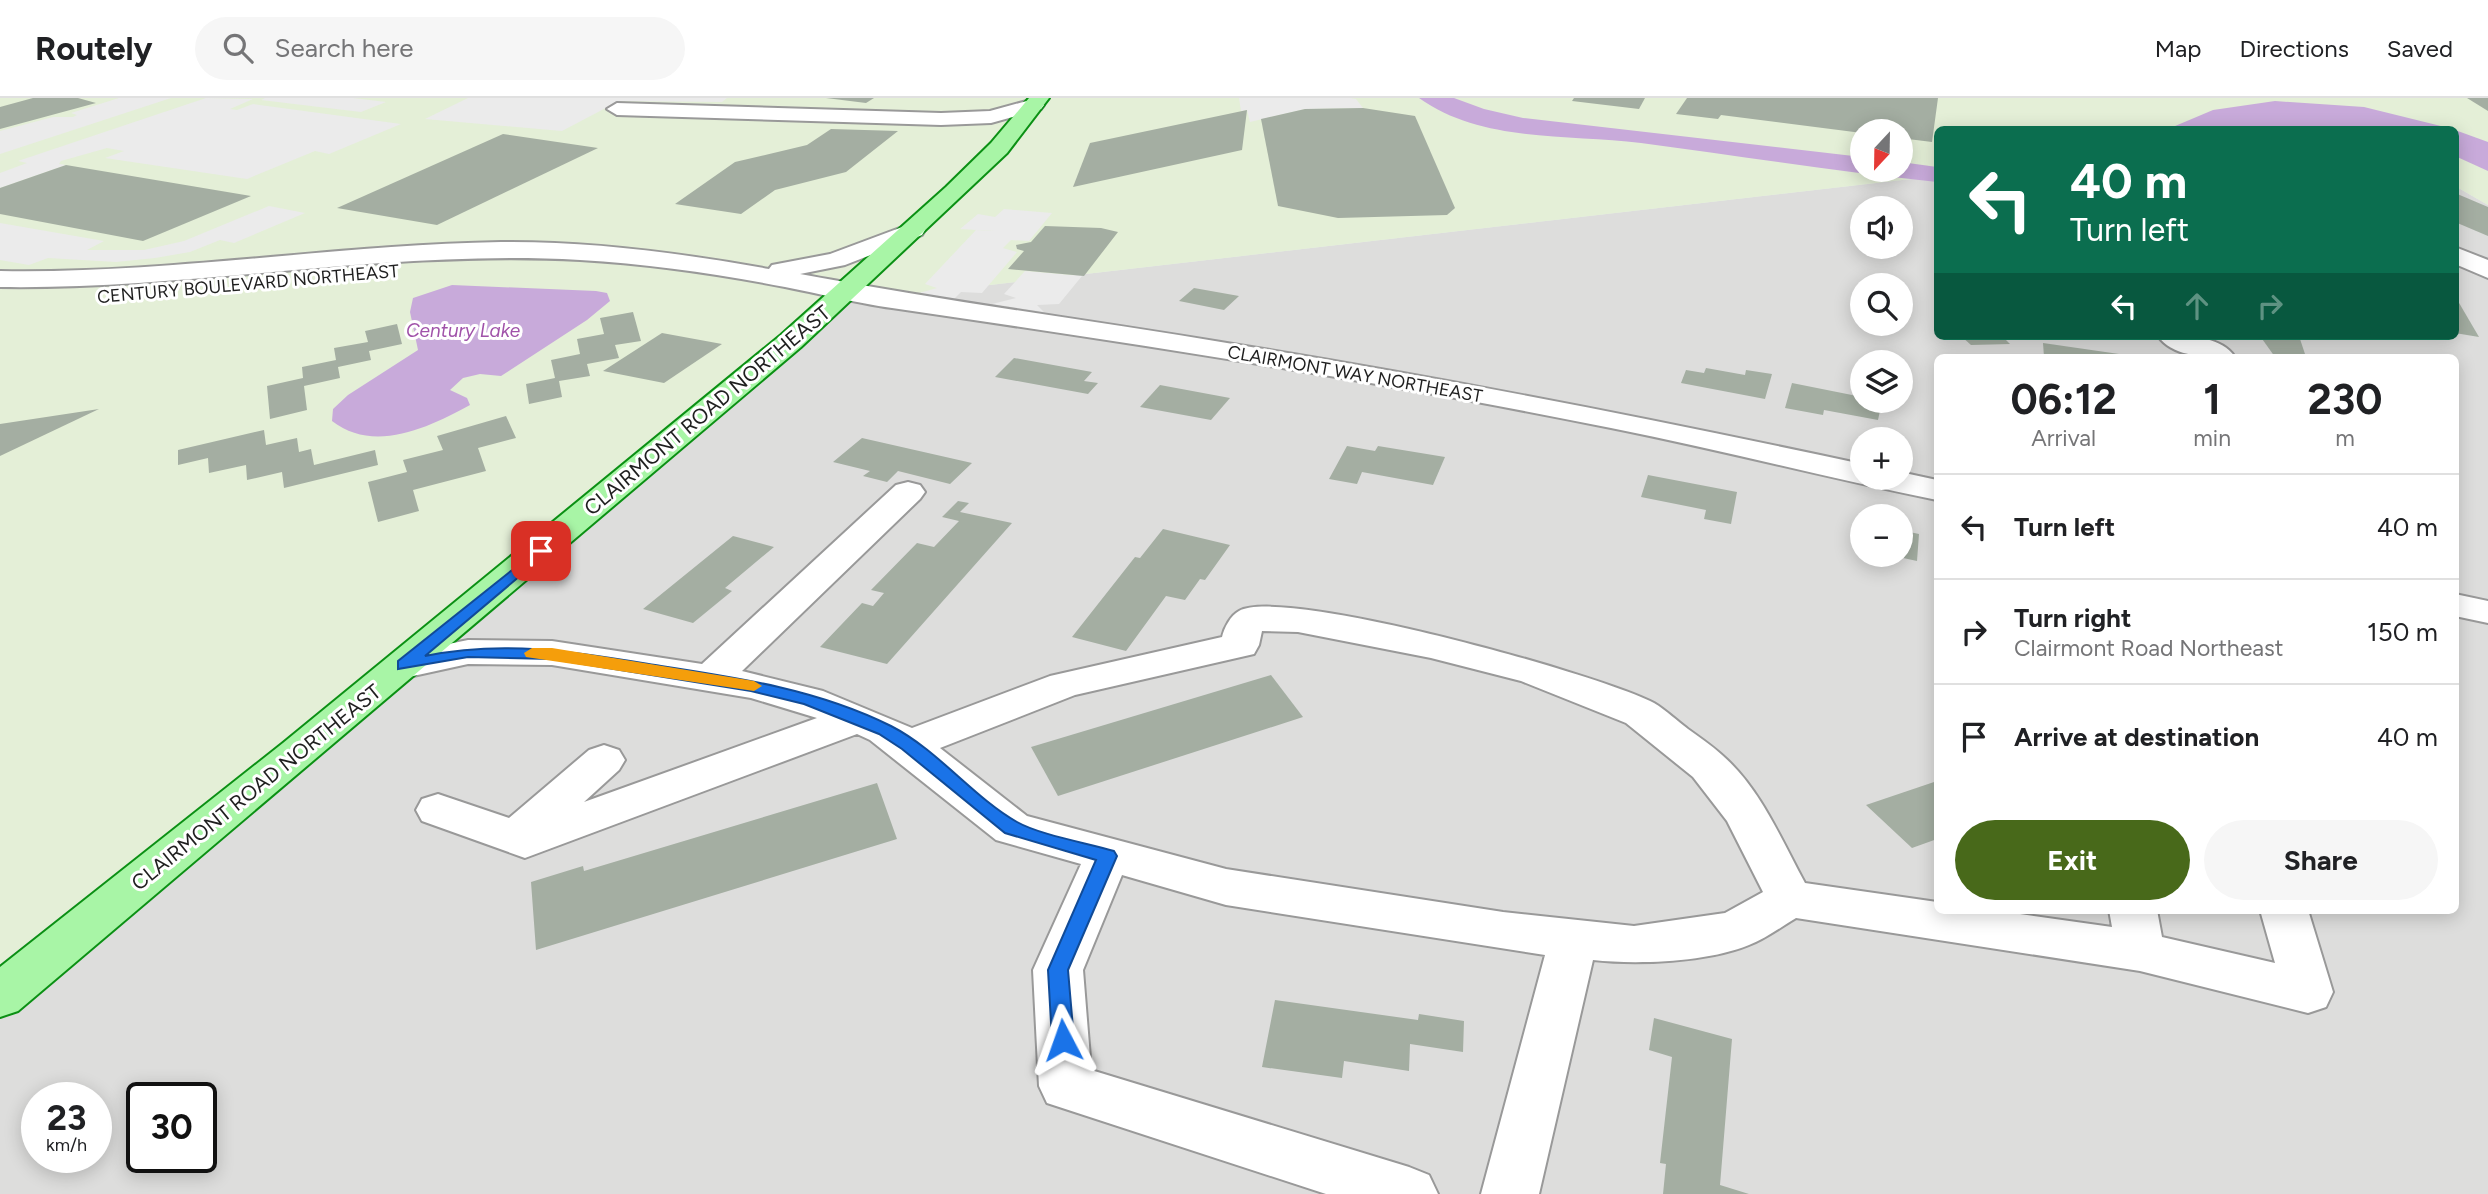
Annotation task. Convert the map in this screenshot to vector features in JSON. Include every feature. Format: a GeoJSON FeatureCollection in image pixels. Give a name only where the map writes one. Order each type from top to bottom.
{"type":"FeatureCollection","features":[{"type":"Feature","properties":{"kind":"main road","name":"CLAIRMONT ROAD NORTHEAST"},"geometry":{"type":"LineString","coordinates":[[0,996],[404,665],[838,299],[999,148],[1037,102]]}},
{"type":"Feature","properties":{"kind":"street"},"geometry":{"type":"LineString","coordinates":[[617,109],[941,119],[991,117],[1037,102]]}},
{"type":"Feature","properties":{"kind":"street"},"geometry":{"type":"LineString","coordinates":[[941,119],[979,132],[999,148]]}},
{"type":"Feature","properties":{"kind":"street","name":"CENTURY BOULEVARD NORTHEAST"},"geometry":{"type":"LineString","coordinates":[[0,279],[51,281],[135,278],[366,255],[485,250],[573,251],[765,270],[803,268],[836,260],[913,230]]}},
{"type":"Feature","properties":{"kind":"street"},"geometry":{"type":"LineString","coordinates":[[2459,256],[2488,270]]}},
{"type":"Feature","properties":{"kind":"street","name":"CENTURY BOULEVARD NORTHEAST"},"geometry":{"type":"LineString","coordinates":[[703,265],[838,299]]}},
{"type":"Feature","properties":{"kind":"street","name":"CENTURY BOULEVARD NORTHEAST"},"geometry":{"type":"LineString","coordinates":[[0,301],[153,295],[356,271],[489,269],[602,275],[838,299]]}},
{"type":"Feature","properties":{"kind":"street","name":"CLAIRMONT WAY NORTHEAST"},"geometry":{"type":"LineString","coordinates":[[838,299],[1066,324],[1578,413],[1850,471]]}},
{"type":"Feature","properties":{"kind":"street"},"geometry":{"type":"LineString","coordinates":[[2181,340],[2214,354]]}},
{"type":"Feature","properties":{"kind":"street"},"geometry":{"type":"LineString","coordinates":[[1913,485],[1934,489]]}},
{"type":"Feature","properties":{"kind":"street"},"geometry":{"type":"LineString","coordinates":[[709,680],[908,492]]}},
{"type":"Feature","properties":{"kind":"street"},"geometry":{"type":"LineString","coordinates":[[2459,606],[2488,612]]}},
{"type":"Feature","properties":{"kind":"street"},"geometry":{"type":"LineString","coordinates":[[908,745],[1064,685],[1240,645],[1244,629],[1251,619],[1298,620],[1432,646],[1534,672],[1640,713],[1708,766],[1745,813],[1790,899]]}},
{"type":"Feature","properties":{"kind":"street"},"geometry":{"type":"LineString","coordinates":[[404,665],[468,652],[552,653],[751,685],[809,700],[885,730],[908,745],[1012,828],[1226,887],[1574,939],[1634,945],[1734,930],[1790,899],[1934,912]]}},
{"type":"Feature","properties":{"kind":"street"},"geometry":{"type":"LineString","coordinates":[[438,810],[525,841],[857,719]]}},
{"type":"Feature","properties":{"kind":"street"},"geometry":{"type":"LineString","coordinates":[[516,838],[604,760]]}},
{"type":"Feature","properties":{"kind":"street"},"geometry":{"type":"LineString","coordinates":[[1107,856],[1058,970],[1066,1086],[1409,1194]]}},
{"type":"Feature","properties":{"kind":"street"},"geometry":{"type":"LineString","coordinates":[[1957,914],[2136,930],[2308,992],[2285,914]]}},
{"type":"Feature","properties":{"kind":"street"},"geometry":{"type":"LineString","coordinates":[[1510,1194],[1574,939]]}},
{"type":"Feature","properties":{"kind":"shaded area"},"geometry":{"type":"Polygon","coordinates":[[[0,98],[2488,98],[2488,205],[2459,188],[2459,126],[1934,126],[1934,176],[1913,179],[1913,119],[1850,119],[1850,182],[1885,182],[851,301],[635,465],[0,964],[0,98]]]}},
{"type":"Feature","properties":{"kind":"shaded area"},"geometry":{"type":"Polygon","coordinates":[[[119,98],[171,98],[0,154],[0,131],[53,117],[73,117],[77,115],[71,113],[119,98]]]}},
{"type":"Feature","properties":{"kind":"shaded area"},"geometry":{"type":"Polygon","coordinates":[[[206,98],[253,99],[230,109],[237,110],[253,104],[401,124],[329,154],[315,151],[247,179],[105,158],[124,151],[107,148],[61,161],[59,164],[66,165],[0,188],[0,173],[27,163],[18,161],[206,98]]]}},
{"type":"Feature","properties":{"kind":"shaded area"},"geometry":{"type":"Polygon","coordinates":[[[353,98],[386,102],[361,112],[261,100],[353,98]]]}},
{"type":"Feature","properties":{"kind":"shaded area"},"geometry":{"type":"Polygon","coordinates":[[[468,98],[727,98],[722,102],[619,101],[562,131],[425,119],[468,98]]]}},
{"type":"Feature","properties":{"kind":"shaded area"},"geometry":{"type":"Polygon","coordinates":[[[1239,98],[1350,98],[1356,99],[1363,108],[1305,109],[1250,122],[1247,110],[1241,111],[1239,98]]]}},
{"type":"Feature","properties":{"kind":"shaded area"},"geometry":{"type":"Polygon","coordinates":[[[1934,176],[1934,340],[2459,340],[2459,188],[2488,205],[2488,1194],[0,1194],[0,964],[635,465],[851,301],[1885,182],[1913,182],[1913,179],[1934,176]]]}},
{"type":"Feature","properties":{"kind":"shaded area"},"geometry":{"type":"Polygon","coordinates":[[[269,206],[305,213],[234,243],[220,240],[190,252],[155,258],[116,262],[48,258],[29,265],[0,260],[0,223],[104,241],[87,250],[144,250],[184,241],[269,206]]]}},
{"type":"Feature","properties":{"kind":"shaded area"},"geometry":{"type":"Polygon","coordinates":[[[1004,209],[1052,213],[1029,241],[1011,240],[1003,248],[1017,252],[982,293],[961,292],[953,300],[912,295],[937,288],[925,284],[976,230],[994,231],[960,229],[978,214],[995,217],[1004,209]]]}},
{"type":"Feature","properties":{"kind":"shaded area"},"geometry":{"type":"Polygon","coordinates":[[[1025,271],[1082,276],[1059,304],[1037,305],[1044,312],[992,304],[1016,298],[1004,294],[1025,271]]]}},
{"type":"Feature","properties":{"kind":"water"},"geometry":{"type":"Polygon","coordinates":[[[1419,98],[1454,98],[1484,109],[1523,118],[1850,156],[1850,172],[1641,143],[1526,134],[1470,123],[1419,98]]]}},
{"type":"Feature","properties":{"kind":"water"},"geometry":{"type":"Polygon","coordinates":[[[2275,101],[2364,107],[2441,126],[2175,126],[2213,110],[2275,101]]]}},
{"type":"Feature","properties":{"kind":"water"},"geometry":{"type":"Polygon","coordinates":[[[2459,131],[2488,142],[2488,171],[2459,158],[2459,131]]]}},
{"type":"Feature","properties":{"kind":"water"},"geometry":{"type":"Polygon","coordinates":[[[1913,164],[1934,167],[1934,182],[1913,179],[1913,164]]]}},
{"type":"Feature","properties":{"kind":"water","name":"Century Lake"},"geometry":{"type":"Polygon","coordinates":[[[452,285],[596,291],[607,293],[610,301],[587,320],[501,376],[480,374],[463,378],[450,390],[467,398],[470,405],[437,421],[402,434],[366,436],[348,431],[332,421],[333,409],[348,395],[418,350],[410,312],[413,298],[452,285]]]}},
{"type":"Feature","properties":{"kind":"building"},"geometry":{"type":"Polygon","coordinates":[[[33,98],[78,98],[96,103],[0,129],[0,107],[33,98]]]}},
{"type":"Feature","properties":{"kind":"building"},"geometry":{"type":"Polygon","coordinates":[[[826,98],[874,98],[866,103],[826,98]]]}},
{"type":"Feature","properties":{"kind":"building"},"geometry":{"type":"Polygon","coordinates":[[[1574,98],[1645,98],[1639,109],[1572,101],[1574,98]]]}},
{"type":"Feature","properties":{"kind":"building"},"geometry":{"type":"Polygon","coordinates":[[[1687,98],[1938,98],[1932,142],[1913,140],[1913,119],[1850,119],[1850,131],[1721,115],[1718,119],[1676,114],[1687,98]]]}},
{"type":"Feature","properties":{"kind":"building"},"geometry":{"type":"Polygon","coordinates":[[[2467,98],[2488,98],[2488,111],[2467,98]]]}},
{"type":"Feature","properties":{"kind":"building"},"geometry":{"type":"Polygon","coordinates":[[[1363,108],[1415,116],[1455,208],[1447,215],[1338,218],[1278,206],[1261,119],[1305,109],[1363,108]]]}},
{"type":"Feature","properties":{"kind":"building"},"geometry":{"type":"Polygon","coordinates":[[[1247,110],[1242,150],[1073,187],[1090,143],[1247,110]]]}},
{"type":"Feature","properties":{"kind":"building"},"geometry":{"type":"Polygon","coordinates":[[[831,129],[898,131],[846,172],[775,190],[741,214],[675,204],[735,162],[807,145],[831,129]]]}},
{"type":"Feature","properties":{"kind":"building"},"geometry":{"type":"Polygon","coordinates":[[[503,134],[598,148],[437,225],[337,208],[503,134]]]}},
{"type":"Feature","properties":{"kind":"building"},"geometry":{"type":"Polygon","coordinates":[[[66,165],[251,196],[143,241],[0,214],[0,188],[66,165]]]}},
{"type":"Feature","properties":{"kind":"building"},"geometry":{"type":"Polygon","coordinates":[[[2459,195],[2488,207],[2488,236],[2459,224],[2459,195]]]}},
{"type":"Feature","properties":{"kind":"building"},"geometry":{"type":"Polygon","coordinates":[[[1045,226],[1101,228],[1118,232],[1084,276],[1008,269],[1024,251],[1017,249],[1016,245],[1031,242],[1045,226]]]}},
{"type":"Feature","properties":{"kind":"building"},"geometry":{"type":"Polygon","coordinates":[[[1194,288],[1239,296],[1224,310],[1179,301],[1194,288]]]}},
{"type":"Feature","properties":{"kind":"building"},"geometry":{"type":"Polygon","coordinates":[[[2459,303],[2479,337],[2459,334],[2459,303]]]}},
{"type":"Feature","properties":{"kind":"building"},"geometry":{"type":"Polygon","coordinates":[[[633,312],[641,341],[615,345],[619,358],[587,364],[590,376],[559,381],[562,397],[529,404],[526,384],[555,378],[551,360],[580,354],[577,339],[604,334],[600,318],[633,312]]]}},
{"type":"Feature","properties":{"kind":"building"},"geometry":{"type":"Polygon","coordinates":[[[397,324],[402,344],[369,351],[371,360],[338,367],[340,378],[304,386],[307,410],[270,419],[267,386],[303,378],[302,367],[336,360],[334,348],[368,342],[365,331],[397,324]]]}},
{"type":"Feature","properties":{"kind":"building"},"geometry":{"type":"Polygon","coordinates":[[[662,333],[722,344],[664,383],[603,371],[662,333]]]}},
{"type":"Feature","properties":{"kind":"building"},"geometry":{"type":"Polygon","coordinates":[[[1965,340],[2006,340],[2010,344],[1971,345],[1965,340]]]}},
{"type":"Feature","properties":{"kind":"building"},"geometry":{"type":"Polygon","coordinates":[[[2263,340],[2300,340],[2305,354],[2273,354],[2263,340]]]}},
{"type":"Feature","properties":{"kind":"building"},"geometry":{"type":"Polygon","coordinates":[[[2043,343],[2119,354],[2044,354],[2043,343]]]}},
{"type":"Feature","properties":{"kind":"building"},"geometry":{"type":"Polygon","coordinates":[[[1014,358],[1092,372],[1084,381],[1098,383],[1088,394],[995,377],[1014,358]]]}},
{"type":"Feature","properties":{"kind":"building"},"geometry":{"type":"Polygon","coordinates":[[[1706,368],[1745,375],[1746,370],[1772,374],[1765,399],[1681,383],[1686,370],[1704,373],[1706,368]]]}},
{"type":"Feature","properties":{"kind":"building"},"geometry":{"type":"Polygon","coordinates":[[[1792,383],[1850,395],[1850,413],[1879,413],[1878,420],[1824,410],[1823,415],[1785,408],[1792,383]]]}},
{"type":"Feature","properties":{"kind":"building"},"geometry":{"type":"Polygon","coordinates":[[[1160,385],[1230,398],[1211,420],[1140,407],[1160,385]]]}},
{"type":"Feature","properties":{"kind":"building"},"geometry":{"type":"Polygon","coordinates":[[[99,409],[0,456],[0,424],[99,409]]]}},
{"type":"Feature","properties":{"kind":"building"},"geometry":{"type":"Polygon","coordinates":[[[506,416],[516,438],[478,448],[486,471],[413,490],[419,511],[378,522],[368,482],[407,472],[403,460],[443,450],[437,436],[506,416]]]}},
{"type":"Feature","properties":{"kind":"building"},"geometry":{"type":"Polygon","coordinates":[[[264,430],[266,445],[297,438],[299,452],[311,449],[314,465],[375,450],[378,465],[284,488],[282,472],[247,480],[246,465],[209,473],[208,458],[178,465],[178,450],[264,430]]]}},
{"type":"Feature","properties":{"kind":"building"},"geometry":{"type":"Polygon","coordinates":[[[862,438],[972,463],[950,484],[898,471],[887,482],[863,476],[870,471],[833,462],[862,438]]]}},
{"type":"Feature","properties":{"kind":"building"},"geometry":{"type":"Polygon","coordinates":[[[1347,446],[1375,451],[1378,446],[1445,457],[1433,485],[1362,472],[1357,484],[1329,479],[1347,446]]]}},
{"type":"Feature","properties":{"kind":"building"},"geometry":{"type":"Polygon","coordinates":[[[1648,475],[1737,492],[1731,524],[1704,519],[1706,510],[1641,497],[1648,475]]]}},
{"type":"Feature","properties":{"kind":"building"},"geometry":{"type":"Polygon","coordinates":[[[958,501],[969,503],[960,512],[1012,523],[887,664],[820,647],[862,603],[873,606],[884,593],[871,590],[917,543],[934,547],[959,521],[942,517],[958,501]]]}},
{"type":"Feature","properties":{"kind":"building"},"geometry":{"type":"Polygon","coordinates":[[[1163,529],[1230,545],[1205,580],[1200,579],[1185,600],[1166,596],[1126,651],[1072,637],[1135,557],[1140,558],[1163,529]]]}},
{"type":"Feature","properties":{"kind":"building"},"geometry":{"type":"Polygon","coordinates":[[[1913,533],[1919,534],[1917,561],[1913,560],[1913,533]]]}},
{"type":"Feature","properties":{"kind":"building"},"geometry":{"type":"Polygon","coordinates":[[[733,536],[774,547],[725,588],[732,591],[693,623],[643,609],[733,536]]]}},
{"type":"Feature","properties":{"kind":"building"},"geometry":{"type":"Polygon","coordinates":[[[1271,675],[1303,717],[1058,796],[1031,747],[1271,675]]]}},
{"type":"Feature","properties":{"kind":"building"},"geometry":{"type":"Polygon","coordinates":[[[1934,782],[1934,840],[1912,848],[1866,805],[1934,782]]]}},
{"type":"Feature","properties":{"kind":"building"},"geometry":{"type":"Polygon","coordinates":[[[877,783],[897,839],[536,950],[531,882],[583,866],[584,871],[877,783]]]}},
{"type":"Feature","properties":{"kind":"building"},"geometry":{"type":"Polygon","coordinates":[[[1275,1000],[1418,1020],[1419,1014],[1464,1021],[1463,1052],[1410,1044],[1409,1071],[1344,1061],[1342,1078],[1262,1067],[1275,1000]]]}},
{"type":"Feature","properties":{"kind":"building"},"geometry":{"type":"Polygon","coordinates":[[[1654,1018],[1732,1039],[1720,1185],[1749,1194],[1663,1194],[1666,1164],[1660,1163],[1672,1057],[1649,1050],[1654,1018]]]}},
{"type":"Feature","properties":{"kind":"slow traffic"},"geometry":{"type":"LineString","coordinates":[[532,653],[552,653],[754,686]]}},
{"type":"Feature","properties":{"kind":"route"},"geometry":{"type":"LineString","coordinates":[[541,551],[404,665],[468,652],[552,653],[751,685],[809,700],[885,730],[908,745],[1012,828],[1107,856],[1058,970],[1063,1040]]}}]}
